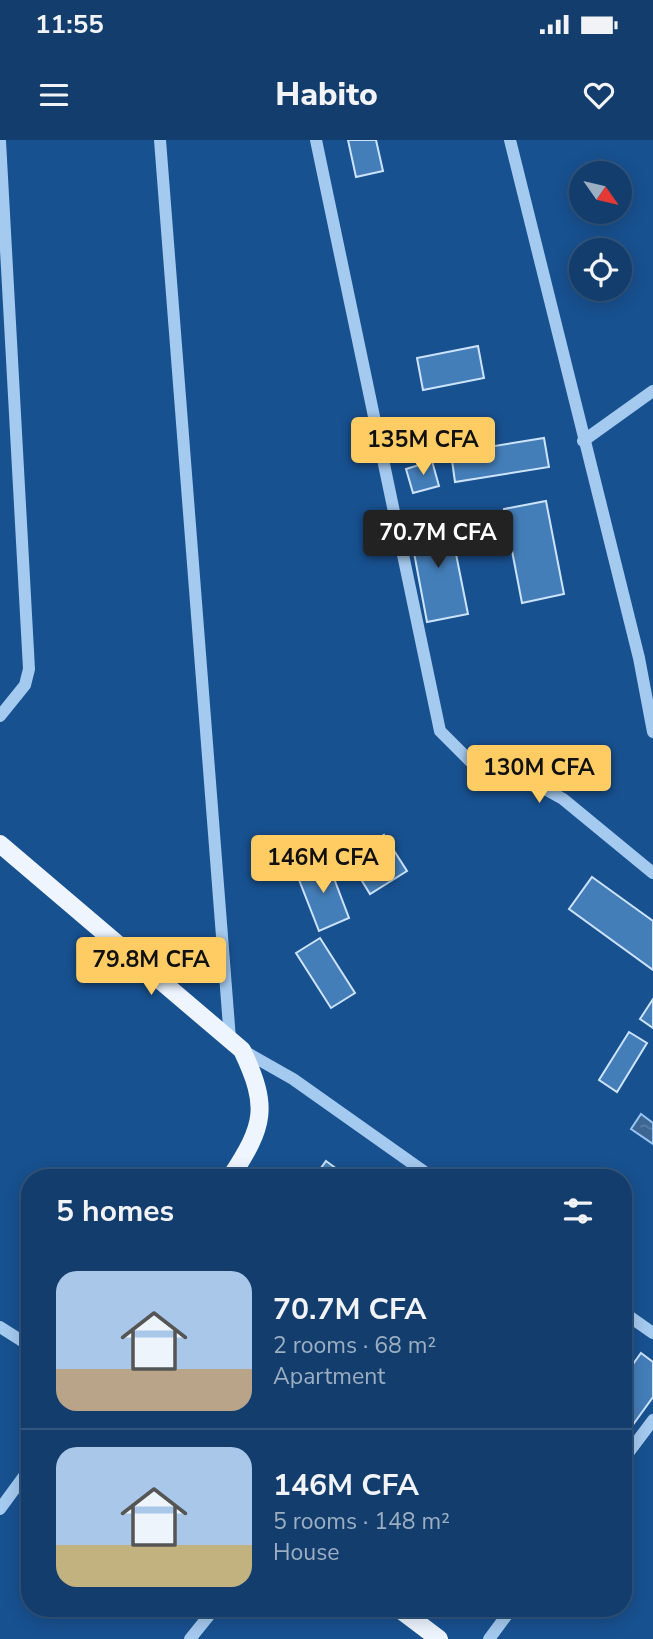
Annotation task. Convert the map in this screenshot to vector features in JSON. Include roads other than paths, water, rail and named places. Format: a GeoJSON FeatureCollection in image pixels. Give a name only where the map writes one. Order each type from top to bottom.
{"type":"FeatureCollection","features":[{"type":"Feature","properties":{"kind":"main road"},"geometry":{"type":"LineString","coordinates":[[0,844],[236,1044],[255,1078],[261,1102],[258,1125],[247,1153],[236,1169]]}},
{"type":"Feature","properties":{"kind":"main road"},"geometry":{"type":"LineString","coordinates":[[410,1617],[439,1639]]}},
{"type":"Feature","properties":{"kind":"street"},"geometry":{"type":"LineString","coordinates":[[160,140],[236,1044],[293,1079],[420,1169]]}},
{"type":"Feature","properties":{"kind":"street"},"geometry":{"type":"LineString","coordinates":[[316,140],[440,731],[472,763],[497,776],[545,789],[563,799],[653,873]]}},
{"type":"Feature","properties":{"kind":"street"},"geometry":{"type":"LineString","coordinates":[[510,140],[639,658],[653,732]]}},
{"type":"Feature","properties":{"kind":"street"},"geometry":{"type":"LineString","coordinates":[[0,141],[3,237],[29,669],[25,685],[0,716]]}},
{"type":"Feature","properties":{"kind":"street"},"geometry":{"type":"LineString","coordinates":[[583,440],[653,391]]}},
{"type":"Feature","properties":{"kind":"street"},"geometry":{"type":"LineString","coordinates":[[632,1319],[653,1334]]}},
{"type":"Feature","properties":{"kind":"street"},"geometry":{"type":"LineString","coordinates":[[0,1327],[21,1340]]}},
{"type":"Feature","properties":{"kind":"street"},"geometry":{"type":"LineString","coordinates":[[632,1448],[653,1420]]}},
{"type":"Feature","properties":{"kind":"street"},"geometry":{"type":"LineString","coordinates":[[0,1509],[21,1480]]}},
{"type":"Feature","properties":{"kind":"street"},"geometry":{"type":"LineString","coordinates":[[190,1639],[208,1617]]}},
{"type":"Feature","properties":{"kind":"street"},"geometry":{"type":"LineString","coordinates":[[489,1639],[505,1617]]}},
{"type":"Feature","properties":{"kind":"water"},"geometry":{"type":"Polygon","coordinates":[[[641,1114],[653,1123],[653,1144],[631,1129],[641,1114]]]}}]}
